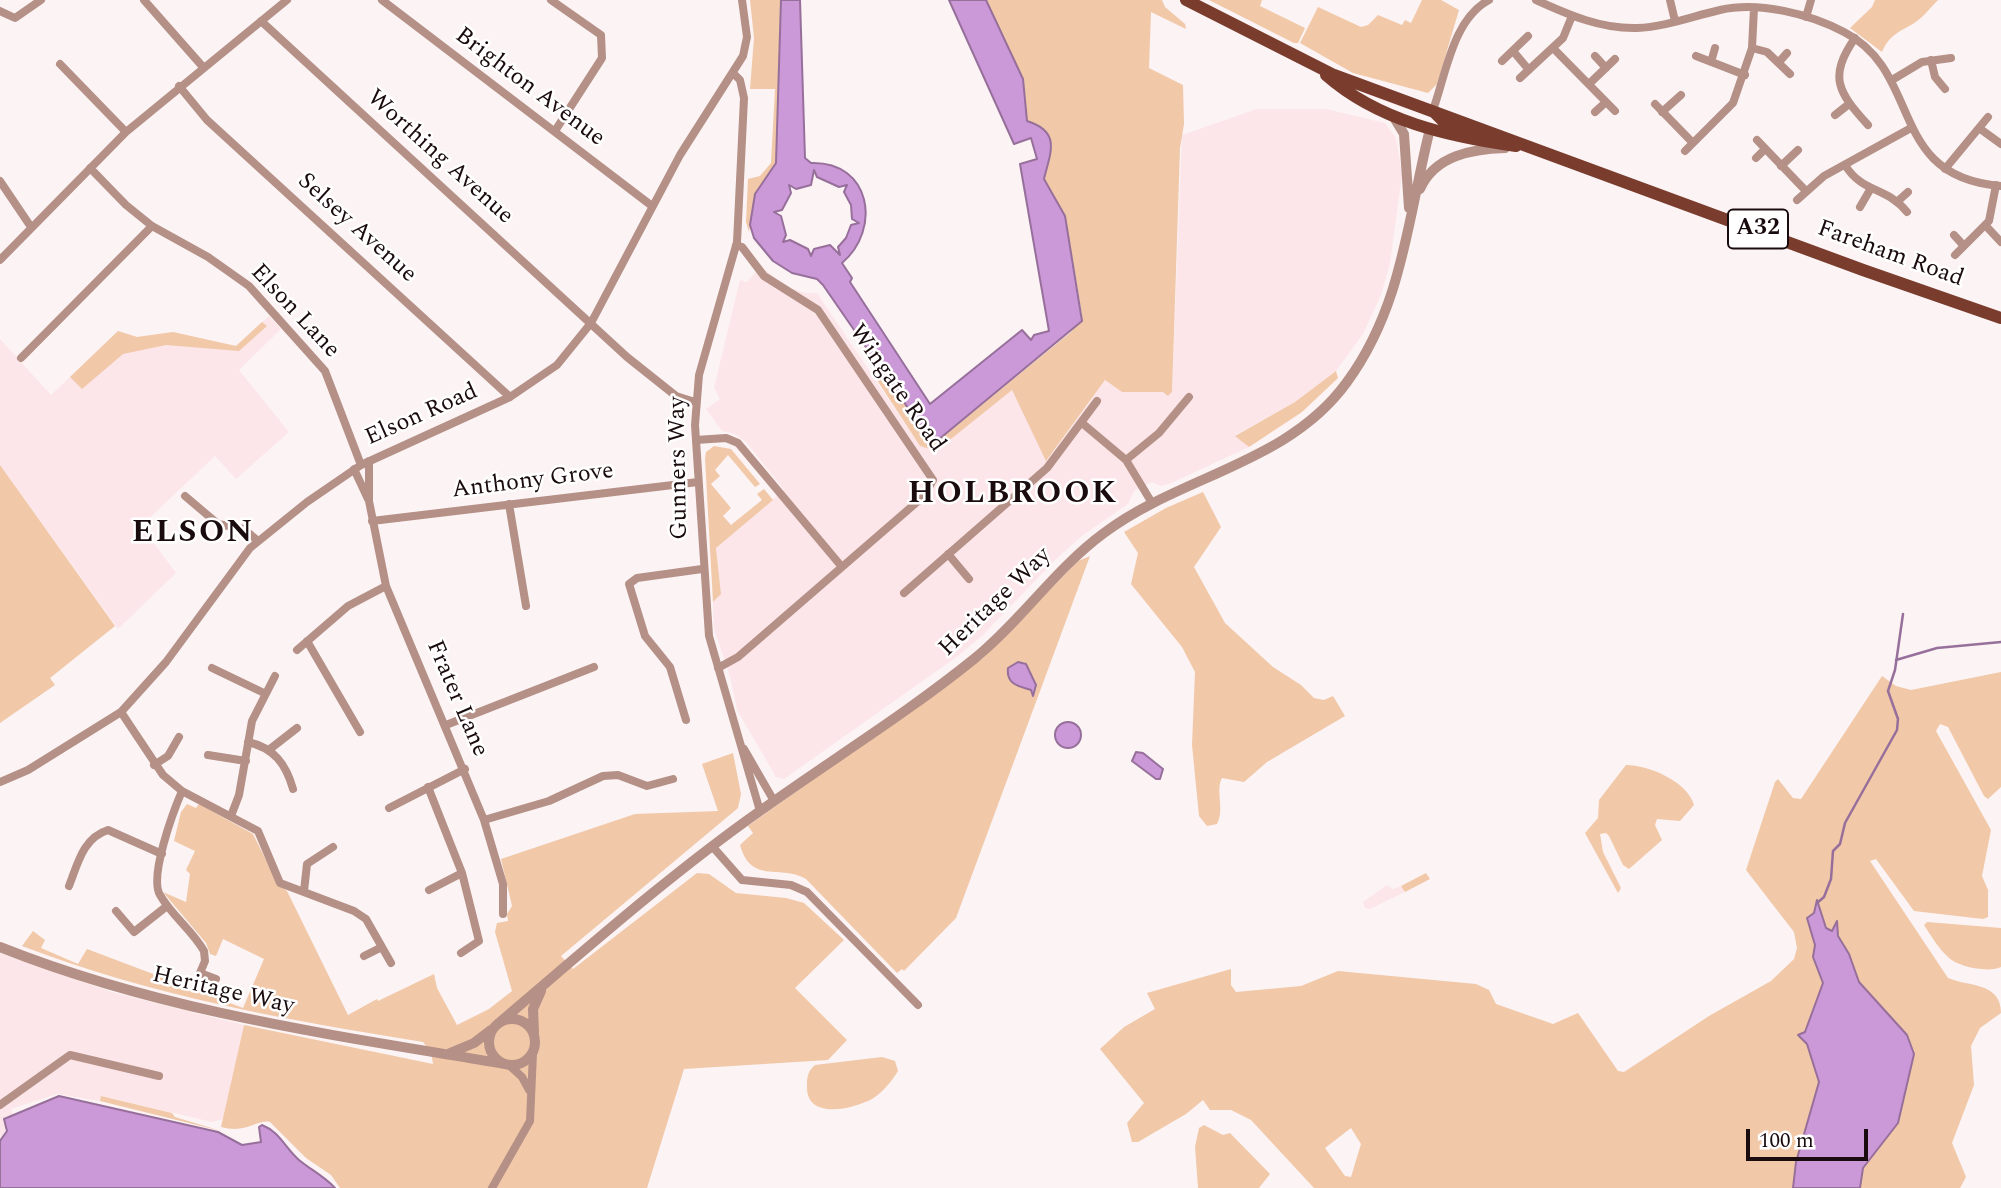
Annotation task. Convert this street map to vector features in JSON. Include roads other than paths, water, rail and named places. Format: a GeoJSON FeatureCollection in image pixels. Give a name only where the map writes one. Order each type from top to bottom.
{"type":"FeatureCollection","features":[{"type":"Feature","properties":{"kind":"main road","name":"Fareham Road"},"geometry":{"type":"LineString","coordinates":[[1186,0],[1334,75],[1433,110],[1527,148],[2001,317]]}},
{"type":"Feature","properties":{"kind":"main road","name":"Fareham Road"},"geometry":{"type":"LineString","coordinates":[[1317,67],[1338,86],[1393,116],[1488,144],[1527,148]]}},
{"type":"Feature","properties":{"kind":"main road","name":"A32"},"geometry":{"type":"LineString","coordinates":[[1334,75],[1366,94],[1422,113],[1430,129]]}},
{"type":"Feature","properties":{"kind":"main road"},"geometry":{"type":"LineString","coordinates":[[1430,129],[1433,110]]}},
{"type":"Feature","properties":{"kind":"main road","name":"A32"},"geometry":{"type":"LineString","coordinates":[[1433,110],[1446,124],[1512,145]]}},
{"type":"Feature","properties":{"kind":"street"},"geometry":{"type":"LineString","coordinates":[[0,11],[15,18],[41,0]]}},
{"type":"Feature","properties":{"kind":"street"},"geometry":{"type":"LineString","coordinates":[[144,0],[203,66]]}},
{"type":"Feature","properties":{"kind":"street"},"geometry":{"type":"LineString","coordinates":[[0,260],[126,132],[203,66],[287,0]]}},
{"type":"Feature","properties":{"kind":"street","name":"Brighton Avenue"},"geometry":{"type":"LineString","coordinates":[[382,0],[652,206]]}},
{"type":"Feature","properties":{"kind":"street"},"geometry":{"type":"LineString","coordinates":[[551,0],[601,34],[603,50],[602,58],[555,131]]}},
{"type":"Feature","properties":{"kind":"street","name":"Elson Road"},"geometry":{"type":"LineString","coordinates":[[0,782],[28,770],[121,712],[166,662],[250,548],[258,541],[361,465],[510,397],[557,365],[591,323],[680,155],[733,73],[747,45],[742,0]]}},
{"type":"Feature","properties":{"kind":"street"},"geometry":{"type":"LineString","coordinates":[[1433,110],[1465,22],[1475,9],[1489,0]]}},
{"type":"Feature","properties":{"kind":"street"},"geometry":{"type":"LineString","coordinates":[[1536,0],[1572,16],[1628,28],[1651,27],[1724,9],[1754,8],[1806,17],[1855,38],[1882,63],[1892,80],[1911,128],[1927,154],[1945,169],[1972,180],[1998,186],[1992,216],[1986,226],[1955,255]]}},
{"type":"Feature","properties":{"kind":"street"},"geometry":{"type":"LineString","coordinates":[[1670,0],[1675,22]]}},
{"type":"Feature","properties":{"kind":"street"},"geometry":{"type":"LineString","coordinates":[[1806,17],[1811,0]]}},
{"type":"Feature","properties":{"kind":"street"},"geometry":{"type":"LineString","coordinates":[[1685,151],[1730,109],[1745,75],[1752,48],[1754,8]]}},
{"type":"Feature","properties":{"kind":"street"},"geometry":{"type":"LineString","coordinates":[[1520,78],[1563,38],[1572,16]]}},
{"type":"Feature","properties":{"kind":"street","name":"Worthing Avenue"},"geometry":{"type":"LineString","coordinates":[[261,21],[591,323],[676,396],[695,402]]}},
{"type":"Feature","properties":{"kind":"street"},"geometry":{"type":"LineString","coordinates":[[1502,61],[1528,36]]}},
{"type":"Feature","properties":{"kind":"street"},"geometry":{"type":"LineString","coordinates":[[1855,38],[1843,55],[1838,73],[1849,104],[1868,125]]}},
{"type":"Feature","properties":{"kind":"street"},"geometry":{"type":"LineString","coordinates":[[1553,48],[1615,111]]}},
{"type":"Feature","properties":{"kind":"street"},"geometry":{"type":"LineString","coordinates":[[1711,62],[1715,48]]}},
{"type":"Feature","properties":{"kind":"street"},"geometry":{"type":"LineString","coordinates":[[1752,48],[1767,52],[1790,74]]}},
{"type":"Feature","properties":{"kind":"street"},"geometry":{"type":"LineString","coordinates":[[1513,51],[1530,70]]}},
{"type":"Feature","properties":{"kind":"street"},"geometry":{"type":"LineString","coordinates":[[1779,62],[1787,52]]}},
{"type":"Feature","properties":{"kind":"street"},"geometry":{"type":"LineString","coordinates":[[1595,56],[1606,68]]}},
{"type":"Feature","properties":{"kind":"street"},"geometry":{"type":"LineString","coordinates":[[1696,56],[1745,75]]}},
{"type":"Feature","properties":{"kind":"street"},"geometry":{"type":"LineString","coordinates":[[1892,80],[1914,65],[1951,58]]}},
{"type":"Feature","properties":{"kind":"street"},"geometry":{"type":"LineString","coordinates":[[1589,84],[1615,59]]}},
{"type":"Feature","properties":{"kind":"street"},"geometry":{"type":"LineString","coordinates":[[1931,60],[1935,77],[1945,89]]}},
{"type":"Feature","properties":{"kind":"street"},"geometry":{"type":"LineString","coordinates":[[60,64],[126,132]]}},
{"type":"Feature","properties":{"kind":"street","name":"Gunners Way"},"geometry":{"type":"LineString","coordinates":[[733,73],[741,83],[744,98],[736,245],[705,352],[695,402],[696,440],[702,569],[709,636],[747,776],[760,811]]}},
{"type":"Feature","properties":{"kind":"street","name":"Selsey Avenue"},"geometry":{"type":"LineString","coordinates":[[179,86],[207,120],[510,397]]}},
{"type":"Feature","properties":{"kind":"street"},"geometry":{"type":"LineString","coordinates":[[1662,112],[1681,95]]}},
{"type":"Feature","properties":{"kind":"street"},"geometry":{"type":"LineString","coordinates":[[1595,112],[1606,102]]}},
{"type":"Feature","properties":{"kind":"street"},"geometry":{"type":"LineString","coordinates":[[1655,104],[1693,143]]}},
{"type":"Feature","properties":{"kind":"street"},"geometry":{"type":"LineString","coordinates":[[1835,115],[1849,104]]}},
{"type":"Feature","properties":{"kind":"street","name":"Heritage Way"},"geometry":{"type":"LineString","coordinates":[[1393,116],[1404,134],[1409,233]]}},
{"type":"Feature","properties":{"kind":"street"},"geometry":{"type":"LineString","coordinates":[[1945,169],[1988,117]]}},
{"type":"Feature","properties":{"kind":"street"},"geometry":{"type":"LineString","coordinates":[[1797,200],[1824,176],[1911,128]]}},
{"type":"Feature","properties":{"kind":"street"},"geometry":{"type":"LineString","coordinates":[[1979,128],[2001,144]]}},
{"type":"Feature","properties":{"kind":"street","name":"Heritage Way"},"geometry":{"type":"LineString","coordinates":[[442,1053],[461,1050],[497,1025],[712,846],[975,657],[1060,570],[1092,542],[1152,503],[1258,456],[1282,442],[1337,394],[1355,370],[1377,328],[1403,265],[1430,129]]}},
{"type":"Feature","properties":{"kind":"street"},"geometry":{"type":"LineString","coordinates":[[1757,140],[1805,191]]}},
{"type":"Feature","properties":{"kind":"street","name":"Heritage Way"},"geometry":{"type":"LineString","coordinates":[[1416,200],[1429,176],[1444,162],[1479,149],[1527,148]]}},
{"type":"Feature","properties":{"kind":"street"},"geometry":{"type":"LineString","coordinates":[[1756,158],[1766,149]]}},
{"type":"Feature","properties":{"kind":"street"},"geometry":{"type":"LineString","coordinates":[[1781,166],[1798,150]]}},
{"type":"Feature","properties":{"kind":"street"},"geometry":{"type":"LineString","coordinates":[[1845,165],[1854,180],[1898,201],[1907,212]]}},
{"type":"Feature","properties":{"kind":"street","name":"Elson Lane"},"geometry":{"type":"LineString","coordinates":[[90,168],[126,205],[152,226],[208,257],[243,282],[325,372],[361,465]]}},
{"type":"Feature","properties":{"kind":"street"},"geometry":{"type":"LineString","coordinates":[[0,181],[32,227]]}},
{"type":"Feature","properties":{"kind":"street"},"geometry":{"type":"LineString","coordinates":[[1860,207],[1871,188]]}},
{"type":"Feature","properties":{"kind":"street"},"geometry":{"type":"LineString","coordinates":[[1898,201],[1908,192]]}},
{"type":"Feature","properties":{"kind":"street"},"geometry":{"type":"LineString","coordinates":[[21,358],[152,226]]}},
{"type":"Feature","properties":{"kind":"street"},"geometry":{"type":"LineString","coordinates":[[1986,226],[2001,242]]}},
{"type":"Feature","properties":{"kind":"street"},"geometry":{"type":"LineString","coordinates":[[1954,235],[1964,246]]}},
{"type":"Feature","properties":{"kind":"street","name":"Wingate Road"},"geometry":{"type":"LineString","coordinates":[[718,668],[738,657],[928,492],[933,477],[818,310],[764,276],[744,249],[736,245]]}},
{"type":"Feature","properties":{"kind":"street"},"geometry":{"type":"LineString","coordinates":[[1126,460],[1156,436],[1189,397]]}},
{"type":"Feature","properties":{"kind":"street"},"geometry":{"type":"LineString","coordinates":[[904,593],[1047,468],[1097,401]]}},
{"type":"Feature","properties":{"kind":"street"},"geometry":{"type":"LineString","coordinates":[[1082,423],[1126,460],[1152,503]]}},
{"type":"Feature","properties":{"kind":"street"},"geometry":{"type":"LineString","coordinates":[[696,440],[726,438],[738,443],[842,568]]}},
{"type":"Feature","properties":{"kind":"street","name":"Frater Lane"},"geometry":{"type":"LineString","coordinates":[[361,465],[386,586],[465,769],[484,820],[503,884],[503,914]]}},
{"type":"Feature","properties":{"kind":"street","name":"Frater Lane"},"geometry":{"type":"LineString","coordinates":[[361,465],[369,501]]}},
{"type":"Feature","properties":{"kind":"street","name":"Anthony Grove"},"geometry":{"type":"LineString","coordinates":[[372,521],[698,482]]}},
{"type":"Feature","properties":{"kind":"street"},"geometry":{"type":"LineString","coordinates":[[185,496],[218,524],[244,529],[258,541]]}},
{"type":"Feature","properties":{"kind":"street"},"geometry":{"type":"LineString","coordinates":[[509,504],[519,547],[526,606]]}},
{"type":"Feature","properties":{"kind":"street"},"geometry":{"type":"LineString","coordinates":[[948,554],[969,579]]}},
{"type":"Feature","properties":{"kind":"street"},"geometry":{"type":"LineString","coordinates":[[686,720],[670,667],[645,636],[629,584],[637,578],[702,569]]}},
{"type":"Feature","properties":{"kind":"street"},"geometry":{"type":"LineString","coordinates":[[297,650],[348,606],[386,586]]}},
{"type":"Feature","properties":{"kind":"street"},"geometry":{"type":"LineString","coordinates":[[307,641],[360,732]]}},
{"type":"Feature","properties":{"kind":"street"},"geometry":{"type":"LineString","coordinates":[[446,725],[594,667]]}},
{"type":"Feature","properties":{"kind":"street"},"geometry":{"type":"LineString","coordinates":[[212,668],[264,693]]}},
{"type":"Feature","properties":{"kind":"street"},"geometry":{"type":"LineString","coordinates":[[231,816],[239,795],[252,721],[275,676]]}},
{"type":"Feature","properties":{"kind":"street"},"geometry":{"type":"LineString","coordinates":[[121,712],[154,765],[182,791],[258,831],[280,883],[354,911],[366,919],[391,963]]}},
{"type":"Feature","properties":{"kind":"street"},"geometry":{"type":"LineString","coordinates":[[270,749],[297,728]]}},
{"type":"Feature","properties":{"kind":"street"},"geometry":{"type":"LineString","coordinates":[[154,765],[168,755],[179,737]]}},
{"type":"Feature","properties":{"kind":"street","name":"Gunners Way"},"geometry":{"type":"LineString","coordinates":[[739,740],[774,801]]}},
{"type":"Feature","properties":{"kind":"street"},"geometry":{"type":"LineString","coordinates":[[248,742],[270,749],[281,761],[293,789]]}},
{"type":"Feature","properties":{"kind":"street"},"geometry":{"type":"LineString","coordinates":[[208,755],[246,761]]}},
{"type":"Feature","properties":{"kind":"street"},"geometry":{"type":"LineString","coordinates":[[389,808],[465,769]]}},
{"type":"Feature","properties":{"kind":"street"},"geometry":{"type":"LineString","coordinates":[[484,820],[549,801],[603,776],[618,775],[647,786],[670,780],[671,792]]}},
{"type":"Feature","properties":{"kind":"street"},"geometry":{"type":"LineString","coordinates":[[428,788],[462,873],[479,941],[461,953]]}},
{"type":"Feature","properties":{"kind":"street"},"geometry":{"type":"LineString","coordinates":[[182,791],[155,884],[167,906],[204,951],[205,961],[198,976],[216,979]]}},
{"type":"Feature","properties":{"kind":"street"},"geometry":{"type":"LineString","coordinates":[[69,886],[86,845],[94,834],[108,830],[162,854]]}},
{"type":"Feature","properties":{"kind":"street"},"geometry":{"type":"LineString","coordinates":[[712,846],[742,880],[791,885],[807,892],[918,1004]]}},
{"type":"Feature","properties":{"kind":"street"},"geometry":{"type":"LineString","coordinates":[[304,891],[307,864],[333,848]]}},
{"type":"Feature","properties":{"kind":"street"},"geometry":{"type":"LineString","coordinates":[[429,890],[462,873]]}},
{"type":"Feature","properties":{"kind":"street"},"geometry":{"type":"LineString","coordinates":[[116,911],[137,936],[167,906]]}},
{"type":"Feature","properties":{"kind":"street","name":"Heritage Way"},"geometry":{"type":"LineString","coordinates":[[0,947],[80,977],[184,1007],[309,1033],[507,1065]]}},
{"type":"Feature","properties":{"kind":"street"},"geometry":{"type":"LineString","coordinates":[[364,956],[382,947]]}},
{"type":"Feature","properties":{"kind":"street","name":"Heritage Way"},"geometry":{"type":"LineString","coordinates":[[534,1034],[534,1005],[555,974]]}},
{"type":"Feature","properties":{"kind":"street"},"geometry":{"type":"LineString","coordinates":[[492,1188],[531,1116],[534,1034],[519,1020],[497,1025],[489,1037],[489,1048],[495,1058],[522,1077],[530,1093]]}},
{"type":"Feature","properties":{"kind":"street"},"geometry":{"type":"LineString","coordinates":[[507,1065],[520,1064],[533,1053]]}},
{"type":"Feature","properties":{"kind":"street"},"geometry":{"type":"LineString","coordinates":[[0,1105],[70,1055],[159,1076]]}},
{"type":"Feature","properties":{"kind":"waterway"},"geometry":{"type":"LineString","coordinates":[[1817,903],[1824,897],[1831,879],[1833,851],[1840,844],[1845,823],[1897,730],[1898,719],[1888,691],[1895,670],[1903,614]]}},
{"type":"Feature","properties":{"kind":"waterway"},"geometry":{"type":"LineString","coordinates":[[1896,660],[1937,648],[2001,642]]}},
{"type":"Feature","properties":{"kind":"district","name":"HOLBROOK"},"geometry":{"type":"Point","coordinates":[1013,496]}},
{"type":"Feature","properties":{"kind":"district","name":"ELSON"},"geometry":{"type":"Point","coordinates":[193,535]}}]}
